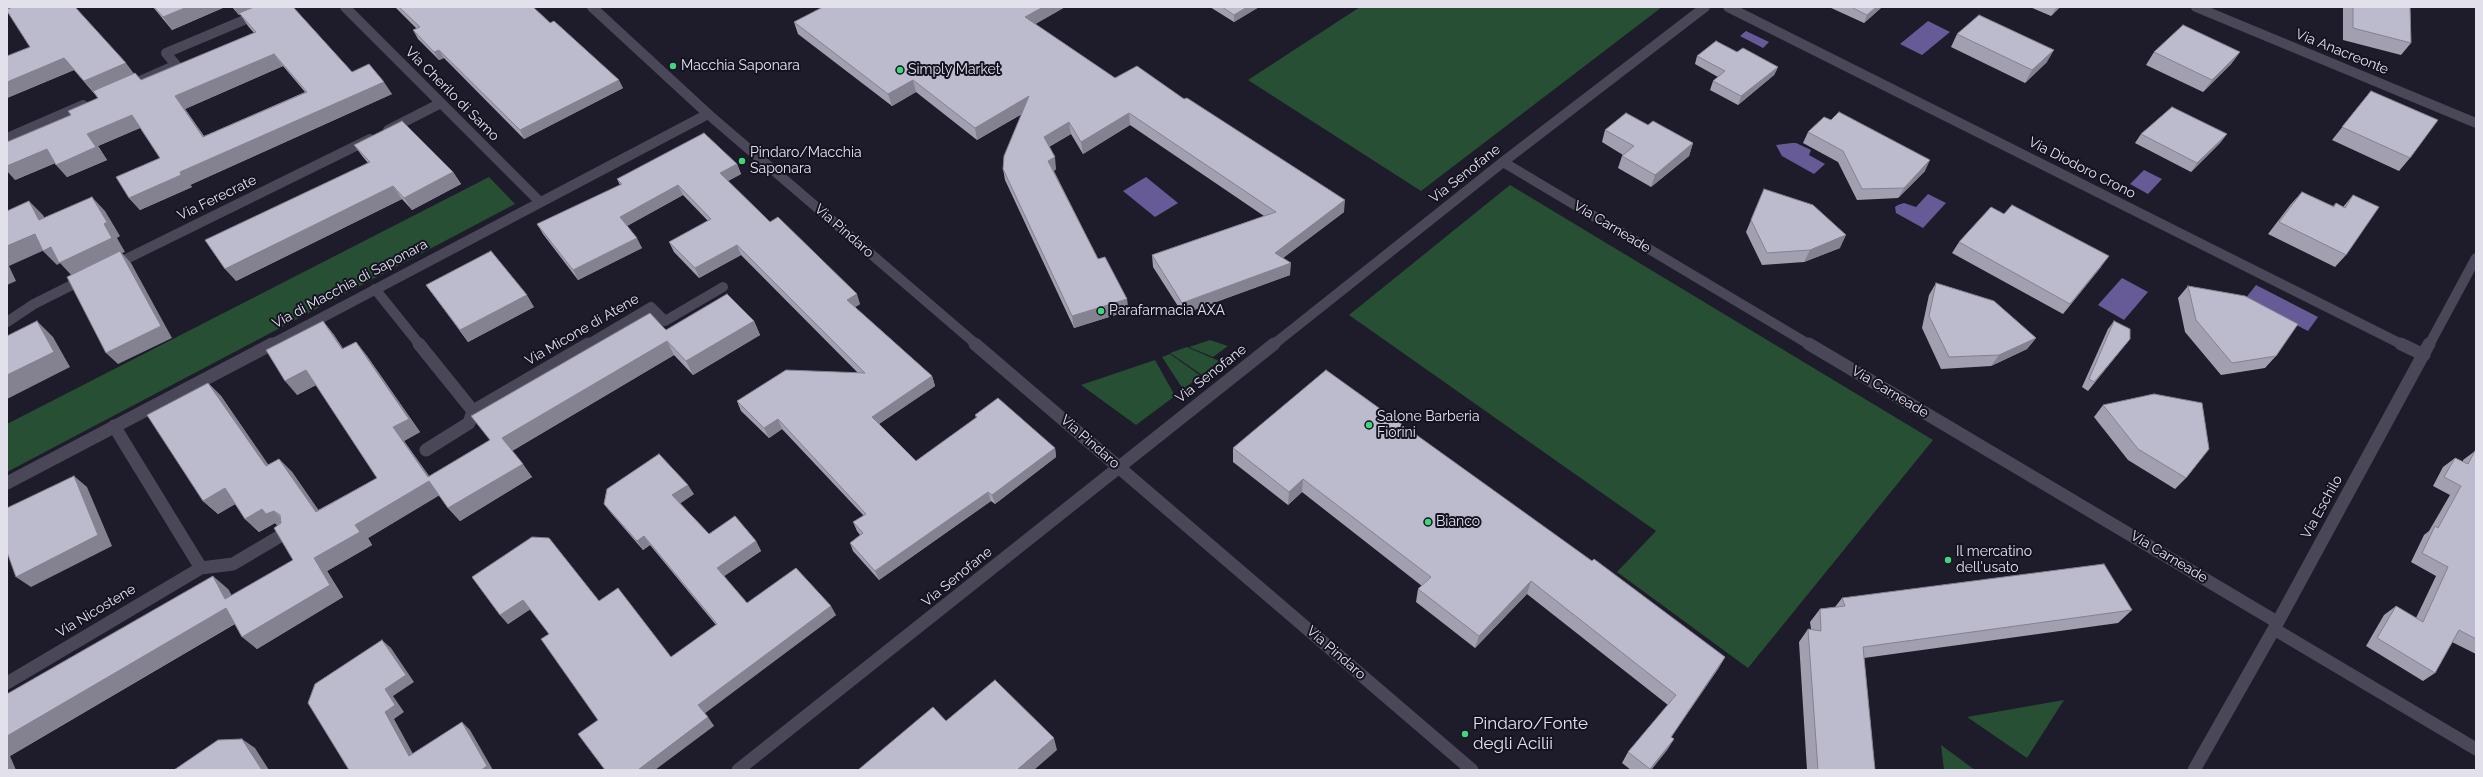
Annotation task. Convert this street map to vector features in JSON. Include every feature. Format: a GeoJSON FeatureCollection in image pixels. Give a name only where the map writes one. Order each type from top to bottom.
{"type":"FeatureCollection","features":[{"type":"Feature","properties":{"kind":"street"},"geometry":{"type":"LineString","coordinates":[[124,87],[176,65],[166,53],[275,7]]}},
{"type":"Feature","properties":{"kind":"street","name":"Via Cherilo di Samo"},"geometry":{"type":"LineString","coordinates":[[345,7],[539,201]]}},
{"type":"Feature","properties":{"kind":"street","name":"Via Pindaro"},"geometry":{"type":"LineString","coordinates":[[592,7],[708,114],[1472,770]]}},
{"type":"Feature","properties":{"kind":"street","name":"Via Senofane"},"geometry":{"type":"LineString","coordinates":[[738,770],[1503,162],[1705,7]]}},
{"type":"Feature","properties":{"kind":"street","name":"Via Diodoro Crono"},"geometry":{"type":"LineString","coordinates":[[1728,7],[2424,355]]}},
{"type":"Feature","properties":{"kind":"street","name":"Via Anacreonte"},"geometry":{"type":"LineString","coordinates":[[2196,7],[2476,122]]}},
{"type":"Feature","properties":{"kind":"street"},"geometry":{"type":"LineString","coordinates":[[7,138],[95,100]]}},
{"type":"Feature","properties":{"kind":"street","name":"Via Ferecrate"},"geometry":{"type":"LineString","coordinates":[[7,322],[34,304],[441,103]]}},
{"type":"Feature","properties":{"kind":"street","name":"Via di Macchia di Saponara"},"geometry":{"type":"LineString","coordinates":[[7,483],[539,201],[708,114]]}},
{"type":"Feature","properties":{"kind":"street","name":"Via Carneade"},"geometry":{"type":"LineString","coordinates":[[1503,162],[2276,625],[2476,749]]}},
{"type":"Feature","properties":{"kind":"street","name":"Via Eschilo"},"geometry":{"type":"LineString","coordinates":[[2194,770],[2276,625],[2476,258]]}},
{"type":"Feature","properties":{"kind":"street","name":"Via Micone di Atene"},"geometry":{"type":"LineString","coordinates":[[426,450],[469,423],[473,411],[651,307],[665,321],[723,287]]}},
{"type":"Feature","properties":{"kind":"street"},"geometry":{"type":"LineString","coordinates":[[375,289],[473,411]]}},
{"type":"Feature","properties":{"kind":"street"},"geometry":{"type":"LineString","coordinates":[[114,426],[201,568]]}},
{"type":"Feature","properties":{"kind":"street","name":"Via Nicostene"},"geometry":{"type":"LineString","coordinates":[[7,682],[201,568],[233,564],[287,532]]}},
{"type":"Feature","properties":{"kind":"green space"},"geometry":{"type":"Polygon","coordinates":[[[1360,7],[1662,7],[1421,191],[1248,80],[1360,7]]]}},
{"type":"Feature","properties":{"kind":"green space"},"geometry":{"type":"Polygon","coordinates":[[[489,177],[515,204],[7,472],[7,424],[489,177]]]}},
{"type":"Feature","properties":{"kind":"green space"},"geometry":{"type":"Polygon","coordinates":[[[1510,185],[1933,440],[1748,668],[1617,572],[1656,531],[1349,315],[1510,185]]]}},
{"type":"Feature","properties":{"kind":"green space"},"geometry":{"type":"Polygon","coordinates":[[[1210,340],[1228,346],[1213,357],[1189,347],[1210,340]]]}},
{"type":"Feature","properties":{"kind":"green space"},"geometry":{"type":"Polygon","coordinates":[[[1187,347],[1219,361],[1202,375],[1170,353],[1187,347]]]}},
{"type":"Feature","properties":{"kind":"green space"},"geometry":{"type":"Polygon","coordinates":[[[1170,354],[1201,376],[1183,389],[1162,357],[1170,354]]]}},
{"type":"Feature","properties":{"kind":"green space"},"geometry":{"type":"Polygon","coordinates":[[[1155,360],[1175,396],[1136,425],[1081,385],[1155,360]]]}},
{"type":"Feature","properties":{"kind":"green space"},"geometry":{"type":"Polygon","coordinates":[[[2064,700],[2027,758],[1967,717],[2064,700]]]}},
{"type":"Feature","properties":{"kind":"green space"},"geometry":{"type":"Polygon","coordinates":[[[1941,745],[1975,770],[1944,770],[1941,745]]]}},
{"type":"Feature","properties":{"kind":"shaded area"},"geometry":{"type":"Polygon","coordinates":[[[1928,21],[1950,32],[1922,55],[1900,44],[1928,21]]]}},
{"type":"Feature","properties":{"kind":"shaded area"},"geometry":{"type":"Polygon","coordinates":[[[1746,31],[1769,42],[1763,48],[1740,36],[1746,31]]]}},
{"type":"Feature","properties":{"kind":"shaded area"},"geometry":{"type":"Polygon","coordinates":[[[1796,143],[1811,150],[1809,155],[1825,164],[1814,174],[1782,156],[1776,145],[1796,143]]]}},
{"type":"Feature","properties":{"kind":"shaded area"},"geometry":{"type":"Polygon","coordinates":[[[2144,170],[2162,179],[2148,194],[2130,184],[2144,170]]]}},
{"type":"Feature","properties":{"kind":"shaded area"},"geometry":{"type":"Polygon","coordinates":[[[1146,177],[1178,203],[1155,217],[1123,191],[1146,177]]]}},
{"type":"Feature","properties":{"kind":"shaded area"},"geometry":{"type":"Polygon","coordinates":[[[1928,194],[1946,203],[1923,228],[1896,213],[1895,207],[1898,205],[1904,203],[1916,207],[1928,194]]]}},
{"type":"Feature","properties":{"kind":"shaded area"},"geometry":{"type":"Polygon","coordinates":[[[2122,278],[2148,292],[2124,320],[2098,305],[2122,278]]]}},
{"type":"Feature","properties":{"kind":"shaded area"},"geometry":{"type":"Polygon","coordinates":[[[2256,285],[2318,317],[2308,331],[2245,299],[2256,285]]]}},
{"type":"Feature","properties":{"kind":"building"},"geometry":{"type":"Polygon","coordinates":[[[13,7],[75,7],[126,63],[84,81],[64,58],[7,82],[7,56],[30,47],[7,11],[7,9],[13,7]]]}},
{"type":"Feature","properties":{"kind":"building"},"geometry":{"type":"Polygon","coordinates":[[[154,7],[187,7],[163,17],[154,7]]]}},
{"type":"Feature","properties":{"kind":"building"},"geometry":{"type":"Polygon","coordinates":[[[254,7],[293,7],[352,72],[369,64],[384,82],[180,172],[181,175],[129,198],[116,177],[160,158],[132,115],[87,134],[96,147],[56,165],[47,149],[7,166],[7,142],[71,115],[68,111],[98,98],[93,91],[135,73],[141,80],[256,32],[239,13],[254,7]],[[274,54],[175,96],[203,137],[307,92],[274,54]]]}},
{"type":"Feature","properties":{"kind":"building"},"geometry":{"type":"Polygon","coordinates":[[[399,7],[533,7],[550,23],[554,21],[619,80],[520,130],[439,50],[434,52],[413,30],[420,27],[399,7]]]}},
{"type":"Feature","properties":{"kind":"building"},"geometry":{"type":"Polygon","coordinates":[[[823,7],[1043,7],[1025,17],[1115,78],[1137,66],[1184,99],[1187,98],[1345,200],[1275,253],[1291,263],[1182,303],[1152,255],[1276,212],[1129,113],[1081,142],[1069,122],[1044,137],[1055,157],[1048,161],[1098,259],[1105,257],[1127,299],[1072,316],[1003,169],[1004,156],[1029,96],[975,128],[913,80],[888,94],[794,22],[823,7]]]}},
{"type":"Feature","properties":{"kind":"building"},"geometry":{"type":"Polygon","coordinates":[[[1222,7],[1247,7],[1234,15],[1222,7]]]}},
{"type":"Feature","properties":{"kind":"building"},"geometry":{"type":"Polygon","coordinates":[[[1851,7],[1876,7],[1867,15],[1851,7]]]}},
{"type":"Feature","properties":{"kind":"building"},"geometry":{"type":"Polygon","coordinates":[[[2353,7],[2410,7],[2411,43],[2353,28],[2353,7]]]}},
{"type":"Feature","properties":{"kind":"building"},"geometry":{"type":"Polygon","coordinates":[[[1979,15],[2054,50],[2032,70],[1957,34],[1979,15]]]}},
{"type":"Feature","properties":{"kind":"building"},"geometry":{"type":"Polygon","coordinates":[[[2183,25],[2240,52],[2212,80],[2154,52],[2183,25]]]}},
{"type":"Feature","properties":{"kind":"building"},"geometry":{"type":"Polygon","coordinates":[[[1716,41],[1737,52],[1743,48],[1778,67],[1741,96],[1713,81],[1725,71],[1697,56],[1716,41]]]}},
{"type":"Feature","properties":{"kind":"building"},"geometry":{"type":"Polygon","coordinates":[[[2371,91],[2438,120],[2410,158],[2342,127],[2371,91]]]}},
{"type":"Feature","properties":{"kind":"building"},"geometry":{"type":"Polygon","coordinates":[[[2172,107],[2227,134],[2197,163],[2141,134],[2172,107]]]}},
{"type":"Feature","properties":{"kind":"building"},"geometry":{"type":"Polygon","coordinates":[[[1839,112],[1930,160],[1904,188],[1862,189],[1843,151],[1808,132],[1824,117],[1831,120],[1839,112]]]}},
{"type":"Feature","properties":{"kind":"building"},"geometry":{"type":"Polygon","coordinates":[[[1626,113],[1648,125],[1653,121],[1693,143],[1655,175],[1622,156],[1634,146],[1605,130],[1626,113]]]}},
{"type":"Feature","properties":{"kind":"building"},"geometry":{"type":"Polygon","coordinates":[[[402,121],[453,172],[404,198],[393,186],[225,269],[205,240],[370,162],[354,145],[402,121]]]}},
{"type":"Feature","properties":{"kind":"building"},"geometry":{"type":"Polygon","coordinates":[[[704,133],[737,164],[720,173],[770,222],[778,217],[857,294],[847,300],[932,376],[872,417],[916,461],[977,417],[975,415],[998,398],[1055,448],[992,495],[988,492],[875,571],[850,543],[863,533],[853,522],[866,514],[778,419],[764,428],[737,401],[786,370],[865,373],[737,245],[695,268],[669,242],[711,219],[678,185],[620,217],[637,238],[573,270],[537,224],[622,184],[617,179],[704,133]]]}},
{"type":"Feature","properties":{"kind":"building"},"geometry":{"type":"Polygon","coordinates":[[[1764,189],[1813,205],[1846,235],[1810,250],[1767,253],[1751,220],[1764,189]]]}},
{"type":"Feature","properties":{"kind":"building"},"geometry":{"type":"Polygon","coordinates":[[[2302,192],[2334,207],[2336,203],[2345,208],[2353,195],[2379,207],[2346,255],[2279,222],[2302,192]]]}},
{"type":"Feature","properties":{"kind":"building"},"geometry":{"type":"Polygon","coordinates":[[[92,197],[107,222],[104,224],[112,238],[59,263],[51,247],[43,251],[35,234],[7,246],[7,211],[29,201],[39,220],[92,197]]]}},
{"type":"Feature","properties":{"kind":"building"},"geometry":{"type":"Polygon","coordinates":[[[2012,205],[2109,256],[2070,304],[1959,242],[1991,207],[2004,214],[2012,205]]]}},
{"type":"Feature","properties":{"kind":"building"},"geometry":{"type":"Polygon","coordinates":[[[120,251],[161,326],[106,353],[67,277],[120,251]]]}},
{"type":"Feature","properties":{"kind":"building"},"geometry":{"type":"Polygon","coordinates":[[[491,251],[527,295],[460,330],[426,285],[491,251]]]}},
{"type":"Feature","properties":{"kind":"building"},"geometry":{"type":"Polygon","coordinates":[[[1936,283],[1994,301],[2036,338],[1999,355],[1949,357],[1929,316],[1936,283]]]}},
{"type":"Feature","properties":{"kind":"building"},"geometry":{"type":"Polygon","coordinates":[[[2188,286],[2245,296],[2298,324],[2276,356],[2232,363],[2196,320],[2188,286]]]}},
{"type":"Feature","properties":{"kind":"building"},"geometry":{"type":"Polygon","coordinates":[[[727,294],[754,321],[686,361],[667,341],[502,438],[523,464],[448,508],[429,481],[355,525],[360,532],[314,558],[330,585],[242,637],[226,608],[7,736],[7,694],[213,576],[225,599],[293,560],[274,528],[281,523],[280,515],[274,511],[266,514],[262,509],[245,519],[225,488],[203,501],[147,415],[208,383],[266,466],[279,459],[316,512],[377,478],[306,370],[285,381],[266,350],[323,321],[342,349],[356,342],[409,419],[393,427],[428,477],[490,440],[471,416],[650,313],[666,330],[727,294]]]}},
{"type":"Feature","properties":{"kind":"building"},"geometry":{"type":"Polygon","coordinates":[[[37,321],[54,352],[7,375],[7,336],[37,321]]]}},
{"type":"Feature","properties":{"kind":"building"},"geometry":{"type":"Polygon","coordinates":[[[2114,321],[2130,329],[2130,339],[2094,382],[2089,379],[2114,321]]]}},
{"type":"Feature","properties":{"kind":"building"},"geometry":{"type":"Polygon","coordinates":[[[1326,370],[1592,561],[1594,559],[1725,657],[1671,737],[1674,739],[1650,769],[1628,752],[1676,695],[1531,581],[1479,636],[1418,589],[1431,577],[1303,479],[1289,492],[1233,448],[1326,370]]]}},
{"type":"Feature","properties":{"kind":"building"},"geometry":{"type":"Polygon","coordinates":[[[2154,394],[2202,403],[2209,449],[2186,478],[2138,449],[2103,405],[2154,394]]]}},
{"type":"Feature","properties":{"kind":"building"},"geometry":{"type":"Polygon","coordinates":[[[2475,451],[2476,639],[2459,630],[2435,673],[2377,638],[2396,606],[2423,622],[2448,567],[2422,553],[2435,526],[2438,528],[2461,486],[2444,477],[2455,458],[2468,464],[2475,451]]]}},
{"type":"Feature","properties":{"kind":"building"},"geometry":{"type":"Polygon","coordinates":[[[659,454],[688,485],[672,495],[709,534],[735,516],[756,541],[717,568],[747,603],[796,568],[831,606],[698,705],[708,717],[638,770],[605,770],[578,734],[598,720],[541,639],[549,634],[523,600],[500,615],[472,577],[532,537],[549,538],[599,601],[618,588],[671,657],[717,624],[644,536],[637,541],[604,504],[607,489],[659,454]]]}},
{"type":"Feature","properties":{"kind":"building"},"geometry":{"type":"Polygon","coordinates":[[[74,476],[98,535],[16,577],[7,552],[7,508],[74,476]]]}},
{"type":"Feature","properties":{"kind":"building"},"geometry":{"type":"Polygon","coordinates":[[[2104,564],[2132,610],[1863,647],[1875,770],[1818,770],[1808,629],[1821,631],[1820,609],[1845,606],[1842,598],[2104,564]]]}},
{"type":"Feature","properties":{"kind":"building"},"geometry":{"type":"Polygon","coordinates":[[[382,640],[406,675],[385,689],[395,705],[385,712],[409,756],[462,722],[487,766],[481,770],[349,770],[308,703],[315,684],[382,640]]]}},
{"type":"Feature","properties":{"kind":"building"},"geometry":{"type":"Polygon","coordinates":[[[995,680],[1054,738],[1017,770],[858,770],[933,707],[946,721],[995,680]]]}},
{"type":"Feature","properties":{"kind":"building"},"geometry":{"type":"Polygon","coordinates":[[[242,739],[262,770],[174,770],[218,740],[242,739]]]}},
{"type":"Feature","properties":{"kind":"place","name":"Macchia Saponara"},"geometry":{"type":"Point","coordinates":[673,66]}},
{"type":"Feature","properties":{"kind":"place","name":"Simply Market"},"geometry":{"type":"Point","coordinates":[900,70]}},
{"type":"Feature","properties":{"kind":"place","name":"Pindaro/Macchia Saponara"},"geometry":{"type":"Point","coordinates":[742,161]}},
{"type":"Feature","properties":{"kind":"place","name":"Parafarmacia AXA"},"geometry":{"type":"Point","coordinates":[1101,311]}},
{"type":"Feature","properties":{"kind":"place","name":"Salone Barberia Fiorini"},"geometry":{"type":"Point","coordinates":[1369,425]}},
{"type":"Feature","properties":{"kind":"place","name":"Bianco"},"geometry":{"type":"Point","coordinates":[1428,522]}},
{"type":"Feature","properties":{"kind":"place","name":"Il mercatino dell'usato"},"geometry":{"type":"Point","coordinates":[1948,560]}},
{"type":"Feature","properties":{"kind":"place","name":"Pindaro/Fonte degli Acilii"},"geometry":{"type":"Point","coordinates":[1465,734]}}]}
